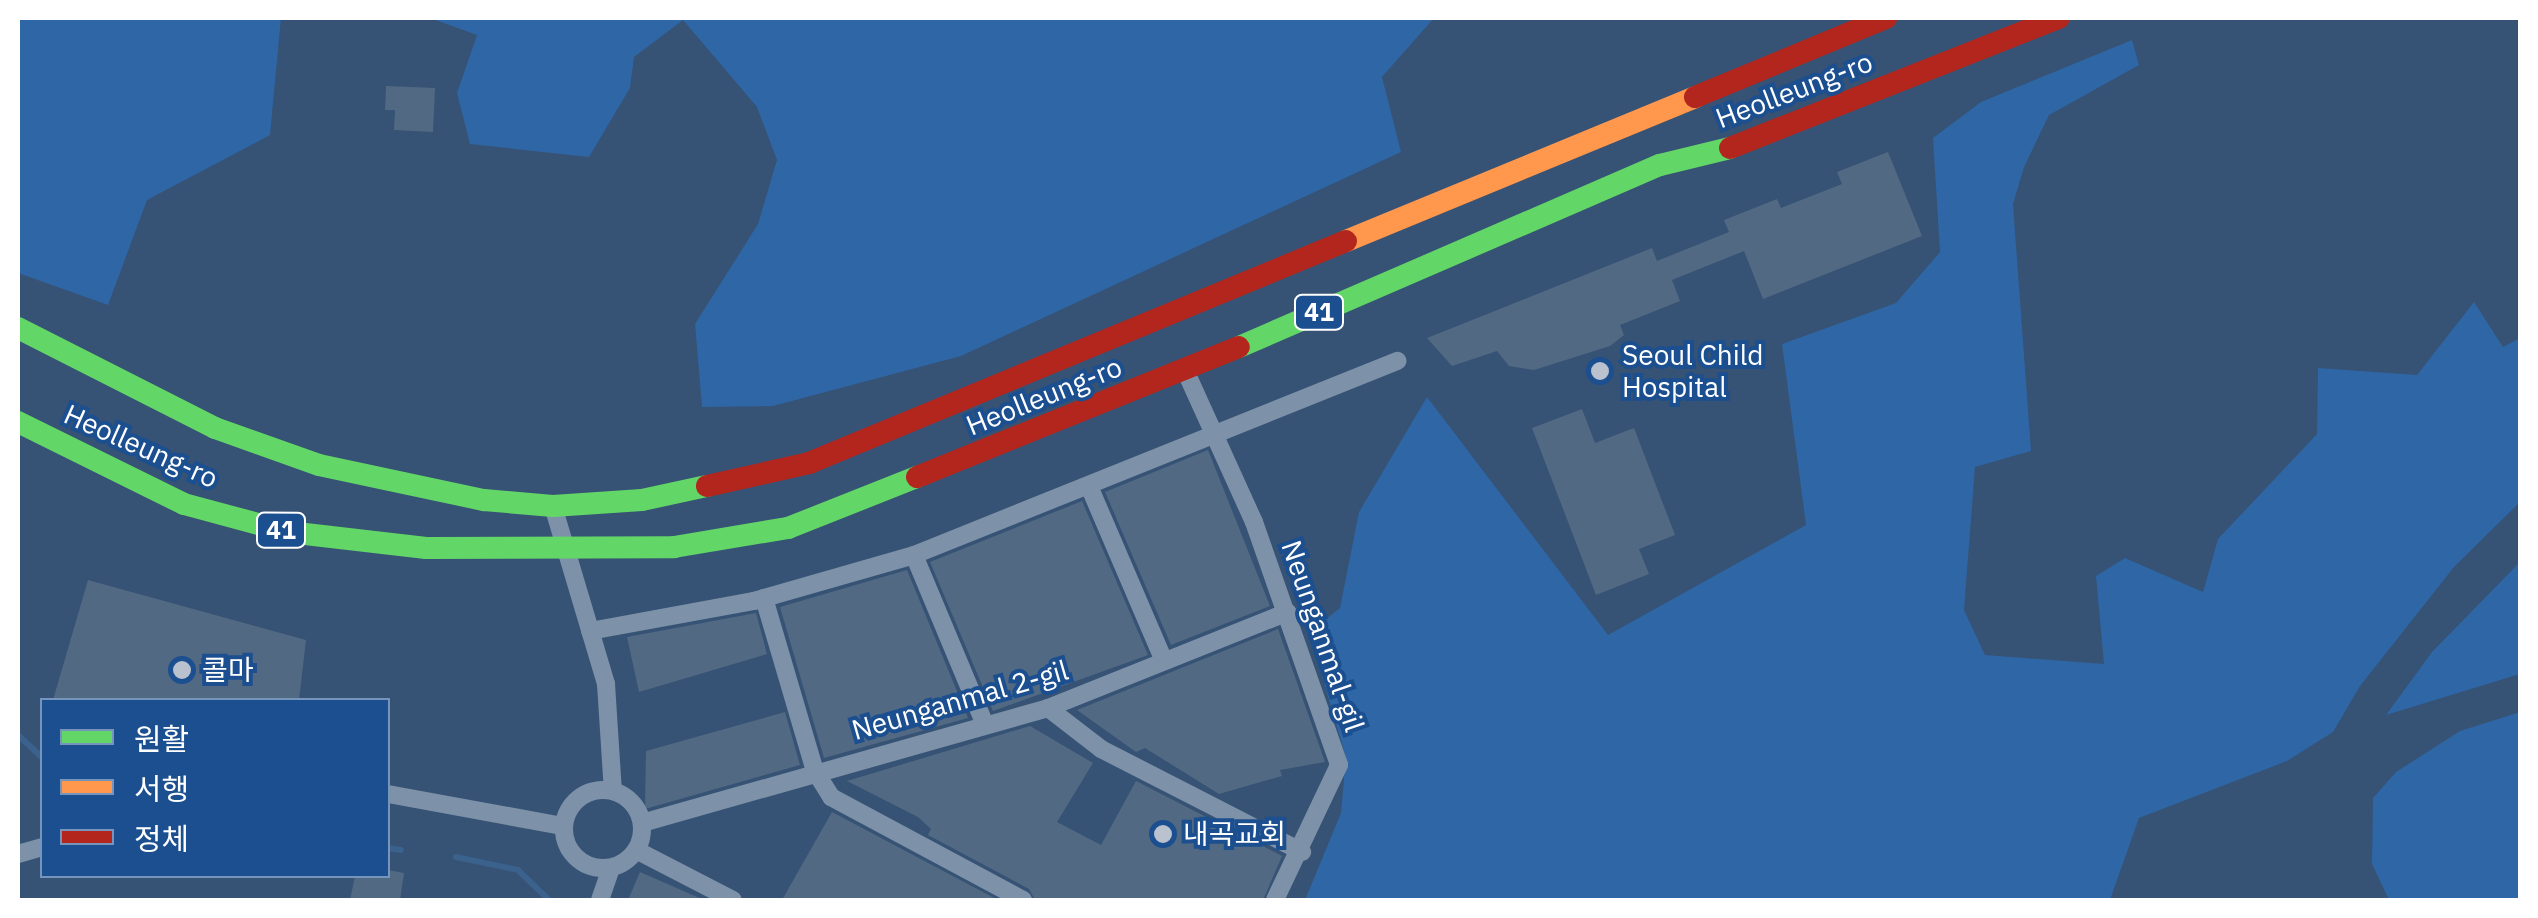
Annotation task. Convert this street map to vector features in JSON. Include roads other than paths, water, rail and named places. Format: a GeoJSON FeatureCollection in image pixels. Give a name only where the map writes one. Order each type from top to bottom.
{"type":"FeatureCollection","features":[{"type":"Feature","properties":{"kind":"main road","name":"Heolleung-ro"},"geometry":{"type":"LineString","coordinates":[[18,328],[198,420],[319,465],[484,500],[554,506],[642,500],[810,463],[1886,18]]}},
{"type":"Feature","properties":{"kind":"main road","name":"Heolleung-ro"},"geometry":{"type":"LineString","coordinates":[[18,422],[184,504],[288,532],[426,548],[566,552],[674,548],[788,528],[1186,370],[1660,164],[1726,150],[2059,18]]}},
{"type":"Feature","properties":{"kind":"street"},"geometry":{"type":"LineString","coordinates":[[590,631],[764,598],[914,554],[1218,437],[1397,361]]}},
{"type":"Feature","properties":{"kind":"street","name":"Neunganmal-gil"},"geometry":{"type":"LineString","coordinates":[[1186,370],[1218,437],[1288,612],[1339,766],[1302,852],[1275,900]]}},
{"type":"Feature","properties":{"kind":"street"},"geometry":{"type":"LineString","coordinates":[[1089,486],[1164,661]]}},
{"type":"Feature","properties":{"kind":"street"},"geometry":{"type":"LineString","coordinates":[[554,506],[606,684],[613,791]]}},
{"type":"Feature","properties":{"kind":"street"},"geometry":{"type":"LineString","coordinates":[[914,554],[985,724]]}},
{"type":"Feature","properties":{"kind":"street"},"geometry":{"type":"LineString","coordinates":[[764,598],[815,770],[831,796],[993,894],[1023,900]]}},
{"type":"Feature","properties":{"kind":"street","name":"Neunganmal 2-gil"},"geometry":{"type":"LineString","coordinates":[[642,822],[815,770],[1048,708],[1288,612]]}},
{"type":"Feature","properties":{"kind":"street"},"geometry":{"type":"LineString","coordinates":[[1048,708],[1101,749],[1302,852]]}},
{"type":"Feature","properties":{"kind":"street"},"geometry":{"type":"LineString","coordinates":[[563,826],[580,796],[613,791],[634,806],[642,822],[636,850],[611,868],[600,900]]}},
{"type":"Feature","properties":{"kind":"street"},"geometry":{"type":"LineString","coordinates":[[390,794],[563,826]]}},
{"type":"Feature","properties":{"kind":"street"},"geometry":{"type":"LineString","coordinates":[[563,826],[577,859],[611,868]]}},
{"type":"Feature","properties":{"kind":"street"},"geometry":{"type":"LineString","coordinates":[[636,850],[733,900]]}},
{"type":"Feature","properties":{"kind":"waterway"},"geometry":{"type":"LineString","coordinates":[[18,735],[40,755]]}},
{"type":"Feature","properties":{"kind":"waterway"},"geometry":{"type":"LineString","coordinates":[[390,848],[401,850]]}},
{"type":"Feature","properties":{"kind":"waterway"},"geometry":{"type":"LineString","coordinates":[[456,857],[518,870],[549,900]]}},
{"type":"Feature","properties":{"kind":"place","name":"Seoul Child Hospital"},"geometry":{"type":"Point","coordinates":[1600,371]}},
{"type":"Feature","properties":{"kind":"place","name":"콜마"},"geometry":{"type":"Point","coordinates":[182,670]}},
{"type":"Feature","properties":{"kind":"place","name":"내곡교회"},"geometry":{"type":"Point","coordinates":[1163,834]}}]}
